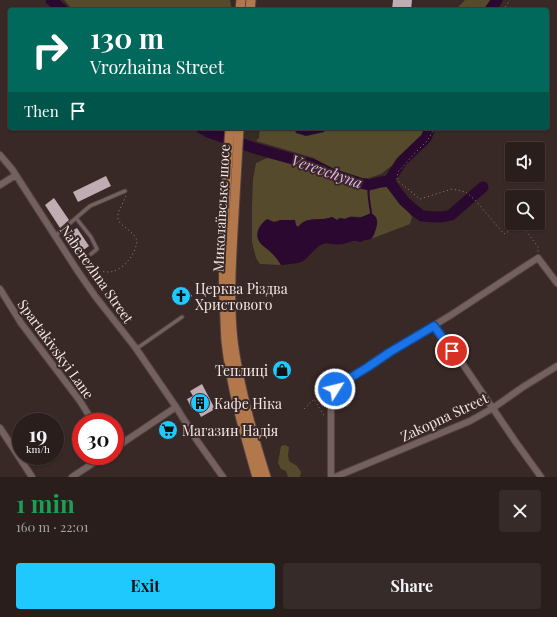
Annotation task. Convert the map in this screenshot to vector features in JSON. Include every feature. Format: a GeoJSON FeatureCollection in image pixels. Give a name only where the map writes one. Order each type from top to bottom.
{"type":"FeatureCollection","features":[{"type":"Feature","properties":{"kind":"main road","name":"Миколаївське шосе"},"geometry":{"type":"LineString","coordinates":[[230,130],[223,265],[226,340],[236,400],[256,476]]}},
{"type":"Feature","properties":{"kind":"main road","name":"Миколаївське шосе"},"geometry":{"type":"LineString","coordinates":[[239,130],[231,265],[233,340],[244,401],[266,477]]}},
{"type":"Feature","properties":{"kind":"street","name":"Naberezhna Street"},"geometry":{"type":"LineString","coordinates":[[0,154],[16,175],[83,279],[136,349],[223,477]]}},
{"type":"Feature","properties":{"kind":"street"},"geometry":{"type":"LineString","coordinates":[[0,185],[16,175]]}},
{"type":"Feature","properties":{"kind":"street"},"geometry":{"type":"LineString","coordinates":[[331,477],[330,427],[332,397],[335,389],[390,352],[434,326],[538,258],[557,283]]}},
{"type":"Feature","properties":{"kind":"street","name":"Spartakivskyi Lane"},"geometry":{"type":"LineString","coordinates":[[0,289],[21,323],[87,413]]}},
{"type":"Feature","properties":{"kind":"street"},"geometry":{"type":"LineString","coordinates":[[434,326],[462,363],[541,477]]}},
{"type":"Feature","properties":{"kind":"street","name":"Zakopna Street"},"geometry":{"type":"LineString","coordinates":[[335,477],[470,421],[493,408],[557,366]]}},
{"type":"Feature","properties":{"kind":"street"},"geometry":{"type":"LineString","coordinates":[[124,442],[176,407]]}},
{"type":"Feature","properties":{"kind":"street"},"geometry":{"type":"LineString","coordinates":[[0,428],[32,477]]}},
{"type":"Feature","properties":{"kind":"street"},"geometry":{"type":"LineString","coordinates":[[72,477],[90,465]]}},
{"type":"Feature","properties":{"kind":"lane"},"geometry":{"type":"LineString","coordinates":[[55,236],[90,206],[125,191]]}},
{"type":"Feature","properties":{"kind":"lane"},"geometry":{"type":"LineString","coordinates":[[76,218],[91,237],[97,249],[91,254]]}},
{"type":"Feature","properties":{"kind":"lane"},"geometry":{"type":"LineString","coordinates":[[136,349],[182,317]]}},
{"type":"Feature","properties":{"kind":"path"},"geometry":{"type":"LineString","coordinates":[[433,130],[427,141],[398,172],[397,180],[420,199],[452,189],[466,192],[475,200],[504,234],[521,224],[538,247],[538,258]]}},
{"type":"Feature","properties":{"kind":"path"},"geometry":{"type":"LineString","coordinates":[[83,279],[90,273],[115,271],[120,268],[135,251],[137,240],[120,223],[118,218],[118,213],[126,199],[125,191]]}},
{"type":"Feature","properties":{"kind":"path"},"geometry":{"type":"LineString","coordinates":[[304,409],[314,399],[330,427]]}},
{"type":"Feature","properties":{"kind":"shaded area"},"geometry":{"type":"Polygon","coordinates":[[[64,0],[230,0],[232,8],[71,8],[64,0]]]}},
{"type":"Feature","properties":{"kind":"shaded area"},"geometry":{"type":"Polygon","coordinates":[[[465,0],[496,0],[491,8],[457,8],[465,0]]]}},
{"type":"Feature","properties":{"kind":"shaded area"},"geometry":{"type":"Polygon","coordinates":[[[260,130],[295,130],[296,133],[324,132],[324,130],[428,130],[399,160],[381,174],[369,178],[359,178],[324,165],[314,158],[256,141],[259,138],[260,130]]]}},
{"type":"Feature","properties":{"kind":"shaded area"},"geometry":{"type":"Polygon","coordinates":[[[295,130],[324,130],[324,132],[306,136],[296,133],[295,130]]]}},
{"type":"Feature","properties":{"kind":"shaded area"},"geometry":{"type":"Polygon","coordinates":[[[267,158],[301,165],[350,185],[362,188],[371,188],[378,184],[384,184],[388,186],[406,207],[412,217],[410,224],[371,239],[374,235],[377,221],[361,217],[352,216],[337,220],[332,217],[310,220],[305,221],[298,227],[290,220],[281,220],[274,222],[261,244],[275,256],[281,265],[260,264],[256,258],[252,242],[253,179],[256,163],[267,158]]]}},
{"type":"Feature","properties":{"kind":"shaded area"},"geometry":{"type":"Polygon","coordinates":[[[371,213],[376,217],[377,223],[376,230],[371,239],[360,242],[352,241],[345,244],[324,244],[319,246],[305,260],[298,263],[281,265],[270,251],[261,244],[257,237],[259,227],[267,219],[274,222],[281,220],[295,220],[298,227],[302,223],[310,220],[332,217],[337,220],[340,218],[345,219],[364,216],[371,213]]]}},
{"type":"Feature","properties":{"kind":"shaded area"},"geometry":{"type":"Polygon","coordinates":[[[285,445],[289,447],[289,461],[297,466],[301,472],[300,477],[288,477],[286,471],[281,469],[278,463],[281,446],[285,445]]]}},
{"type":"Feature","properties":{"kind":"building"},"geometry":{"type":"Polygon","coordinates":[[[393,0],[412,0],[411,8],[392,8],[393,0]]]}},
{"type":"Feature","properties":{"kind":"building"},"geometry":{"type":"Polygon","coordinates":[[[106,176],[111,186],[78,202],[73,192],[106,176]]]}},
{"type":"Feature","properties":{"kind":"building"},"geometry":{"type":"Polygon","coordinates":[[[54,198],[69,220],[60,228],[45,205],[54,198]]]}},
{"type":"Feature","properties":{"kind":"building"},"geometry":{"type":"Polygon","coordinates":[[[77,228],[89,246],[82,251],[79,246],[74,250],[68,240],[73,237],[70,232],[77,228]]]}},
{"type":"Feature","properties":{"kind":"building","name":"Церква Різдва Христового"},"geometry":{"type":"Polygon","coordinates":[[[185,287],[192,296],[177,305],[171,296],[185,287]]]}},
{"type":"Feature","properties":{"kind":"building","name":"Кафе Ніка"},"geometry":{"type":"Polygon","coordinates":[[[202,384],[215,409],[201,417],[196,407],[192,409],[187,399],[193,396],[190,391],[202,384]]]}},
{"type":"Feature","properties":{"kind":"waterway","name":"Verevchyna"},"geometry":{"type":"LineString","coordinates":[[51,0],[61,8]]}},
{"type":"Feature","properties":{"kind":"waterway","name":"Verevchyna"},"geometry":{"type":"LineString","coordinates":[[491,8],[497,0]]}},
{"type":"Feature","properties":{"kind":"waterway","name":"Verevchyna"},"geometry":{"type":"LineString","coordinates":[[204,130],[254,148],[314,165],[332,174],[369,185],[389,181],[401,162],[426,138],[429,130]]}},
{"type":"Feature","properties":{"kind":"waterway"},"geometry":{"type":"LineString","coordinates":[[389,181],[404,201],[414,210],[422,216],[434,217],[451,215],[483,187]]}},
{"type":"Feature","properties":{"kind":"waterway"},"geometry":{"type":"LineString","coordinates":[[369,185],[368,196],[371,213]]}},
{"type":"Feature","properties":{"kind":"place","name":"Церква Різдва Христового"},"geometry":{"type":"Point","coordinates":[181,296]}},
{"type":"Feature","properties":{"kind":"place","name":"Теплиці"},"geometry":{"type":"Point","coordinates":[282,370]}},
{"type":"Feature","properties":{"kind":"place","name":"Кафе Ніка"},"geometry":{"type":"Point","coordinates":[200,403]}},
{"type":"Feature","properties":{"kind":"place","name":"Магазин Надія"},"geometry":{"type":"Point","coordinates":[168,430]}},
{"type":"Feature","properties":{"kind":"route"},"geometry":{"type":"LineString","coordinates":[[335,389],[390,352],[434,326],[452,351]]}}]}
